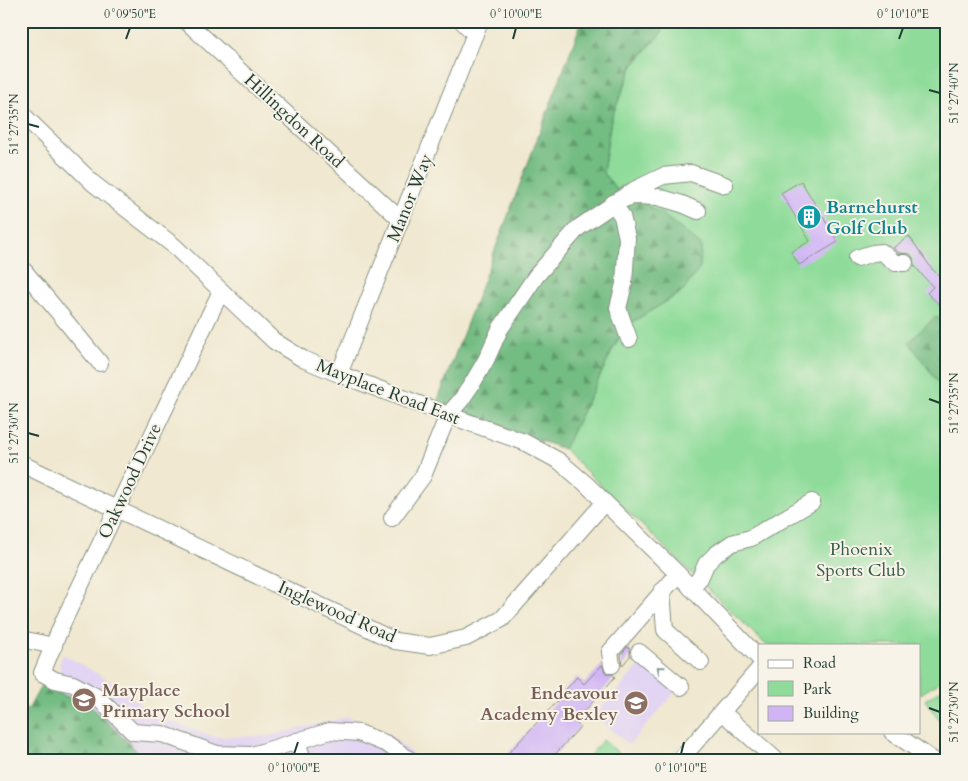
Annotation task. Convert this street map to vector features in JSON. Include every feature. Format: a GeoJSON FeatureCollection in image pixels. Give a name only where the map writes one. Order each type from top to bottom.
{"type":"FeatureCollection","features":[{"type":"Feature","properties":{"kind":"street","name":"Hillingdon Road"},"geometry":{"type":"LineString","coordinates":[[186,21],[401,220]]}},
{"type":"Feature","properties":{"kind":"street"},"geometry":{"type":"LineString","coordinates":[[462,21],[478,27]]}},
{"type":"Feature","properties":{"kind":"street","name":"Manor Way"},"geometry":{"type":"LineString","coordinates":[[339,374],[478,27]]}},
{"type":"Feature","properties":{"kind":"street","name":"Mayplace Road East"},"geometry":{"type":"LineString","coordinates":[[21,113],[94,184],[173,245],[273,340],[303,359],[524,442],[559,461],[586,484],[678,574],[758,657]]}},
{"type":"Feature","properties":{"kind":"street"},"geometry":{"type":"LineString","coordinates":[[392,518],[423,476],[448,415],[472,384],[486,360],[500,329],[536,276],[578,228],[613,203],[630,183],[663,176],[691,173],[725,185]]}},
{"type":"Feature","properties":{"kind":"street"},"geometry":{"type":"LineString","coordinates":[[613,203],[633,196],[658,197],[698,211]]}},
{"type":"Feature","properties":{"kind":"street"},"geometry":{"type":"LineString","coordinates":[[613,203],[622,216],[627,238],[624,284],[618,308],[629,339]]}},
{"type":"Feature","properties":{"kind":"street"},"geometry":{"type":"LineString","coordinates":[[857,258],[882,252],[895,263],[905,263]]}},
{"type":"Feature","properties":{"kind":"street"},"geometry":{"type":"LineString","coordinates":[[21,267],[100,363]]}},
{"type":"Feature","properties":{"kind":"street","name":"Oakwood Drive"},"geometry":{"type":"LineString","coordinates":[[221,291],[63,622],[42,673],[55,680],[73,684],[97,697],[133,732],[162,734],[217,754],[252,755],[297,741]]}},
{"type":"Feature","properties":{"kind":"street","name":"Inglewood Road"},"geometry":{"type":"LineString","coordinates":[[21,462],[395,641],[430,646],[466,638],[502,619],[604,503]]}},
{"type":"Feature","properties":{"kind":"street"},"geometry":{"type":"LineString","coordinates":[[691,588],[700,578],[706,564],[716,554],[732,543],[751,538],[812,502]]}},
{"type":"Feature","properties":{"kind":"street"},"geometry":{"type":"LineString","coordinates":[[612,665],[610,652],[678,574]]}},
{"type":"Feature","properties":{"kind":"street"},"geometry":{"type":"LineString","coordinates":[[662,591],[665,630],[701,662]]}},
{"type":"Feature","properties":{"kind":"street"},"geometry":{"type":"LineString","coordinates":[[21,639],[54,646]]}},
{"type":"Feature","properties":{"kind":"street"},"geometry":{"type":"LineString","coordinates":[[639,652],[681,687]]}},
{"type":"Feature","properties":{"kind":"street"},"geometry":{"type":"LineString","coordinates":[[680,760],[758,670]]}},
{"type":"Feature","properties":{"kind":"street"},"geometry":{"type":"LineString","coordinates":[[722,712],[776,760]]}},
{"type":"Feature","properties":{"kind":"street"},"geometry":{"type":"LineString","coordinates":[[303,760],[297,741],[330,731],[359,733],[387,744],[410,760]]}},
{"type":"Feature","properties":{"kind":"street"},"geometry":{"type":"LineString","coordinates":[[895,734],[932,760]]}},
{"type":"Feature","properties":{"kind":"shaded area","name":"Mayplace Primary School"},"geometry":{"type":"Polygon","coordinates":[[[63,654],[115,684],[153,715],[215,737],[268,736],[348,717],[388,734],[420,760],[21,760],[21,713],[27,710],[41,686],[51,690],[61,668],[59,665],[63,654]]]}},
{"type":"Feature","properties":{"kind":"shaded area","name":"Endeavour Academy Bexley"},"geometry":{"type":"Polygon","coordinates":[[[643,662],[676,691],[629,745],[595,716],[643,662]]]}},
{"type":"Feature","properties":{"kind":"green space"},"geometry":{"type":"Polygon","coordinates":[[[582,21],[666,21],[662,32],[632,66],[611,119],[603,173],[618,191],[658,211],[701,245],[700,268],[682,292],[624,327],[564,449],[436,405],[582,21]]]}},
{"type":"Feature","properties":{"kind":"green space","name":"Phoenix Sports Club"},"geometry":{"type":"Polygon","coordinates":[[[666,21],[947,21],[947,677],[920,694],[920,644],[765,644],[564,449],[624,327],[682,292],[618,191],[603,173],[611,119],[633,66],[662,32],[666,21]]]}},
{"type":"Feature","properties":{"kind":"green space"},"geometry":{"type":"Polygon","coordinates":[[[935,317],[947,321],[947,395],[909,342],[935,317]]]}},
{"type":"Feature","properties":{"kind":"green space"},"geometry":{"type":"Polygon","coordinates":[[[41,686],[91,706],[146,760],[21,760],[21,703],[28,710],[41,686]]]}},
{"type":"Feature","properties":{"kind":"green space"},"geometry":{"type":"Polygon","coordinates":[[[947,686],[947,732],[925,700],[947,686]]]}},
{"type":"Feature","properties":{"kind":"green space"},"geometry":{"type":"Polygon","coordinates":[[[603,740],[627,760],[586,760],[603,740]]]}},
{"type":"Feature","properties":{"kind":"building","name":"Barnehurst Golf Club"},"geometry":{"type":"Polygon","coordinates":[[[801,181],[838,242],[799,265],[791,252],[810,241],[781,193],[801,181]]]}},
{"type":"Feature","properties":{"kind":"building"},"geometry":{"type":"Polygon","coordinates":[[[909,236],[932,269],[947,283],[947,312],[927,293],[933,287],[914,265],[910,254],[899,253],[893,248],[909,236]]]}},
{"type":"Feature","properties":{"kind":"building"},"geometry":{"type":"Polygon","coordinates":[[[627,647],[630,649],[630,656],[622,666],[621,655],[627,647]]]}},
{"type":"Feature","properties":{"kind":"building"},"geometry":{"type":"Polygon","coordinates":[[[602,665],[605,672],[615,677],[575,722],[580,727],[550,760],[502,760],[577,677],[584,684],[602,665]]]}},
{"type":"Feature","properties":{"kind":"place","name":"Barnehurst Golf Club"},"geometry":{"type":"Point","coordinates":[809,217]}},
{"type":"Feature","properties":{"kind":"place","name":"Mayplace Primary School"},"geometry":{"type":"Point","coordinates":[84,700]}},
{"type":"Feature","properties":{"kind":"place","name":"Endeavour Academy Bexley"},"geometry":{"type":"Point","coordinates":[636,703]}}]}
